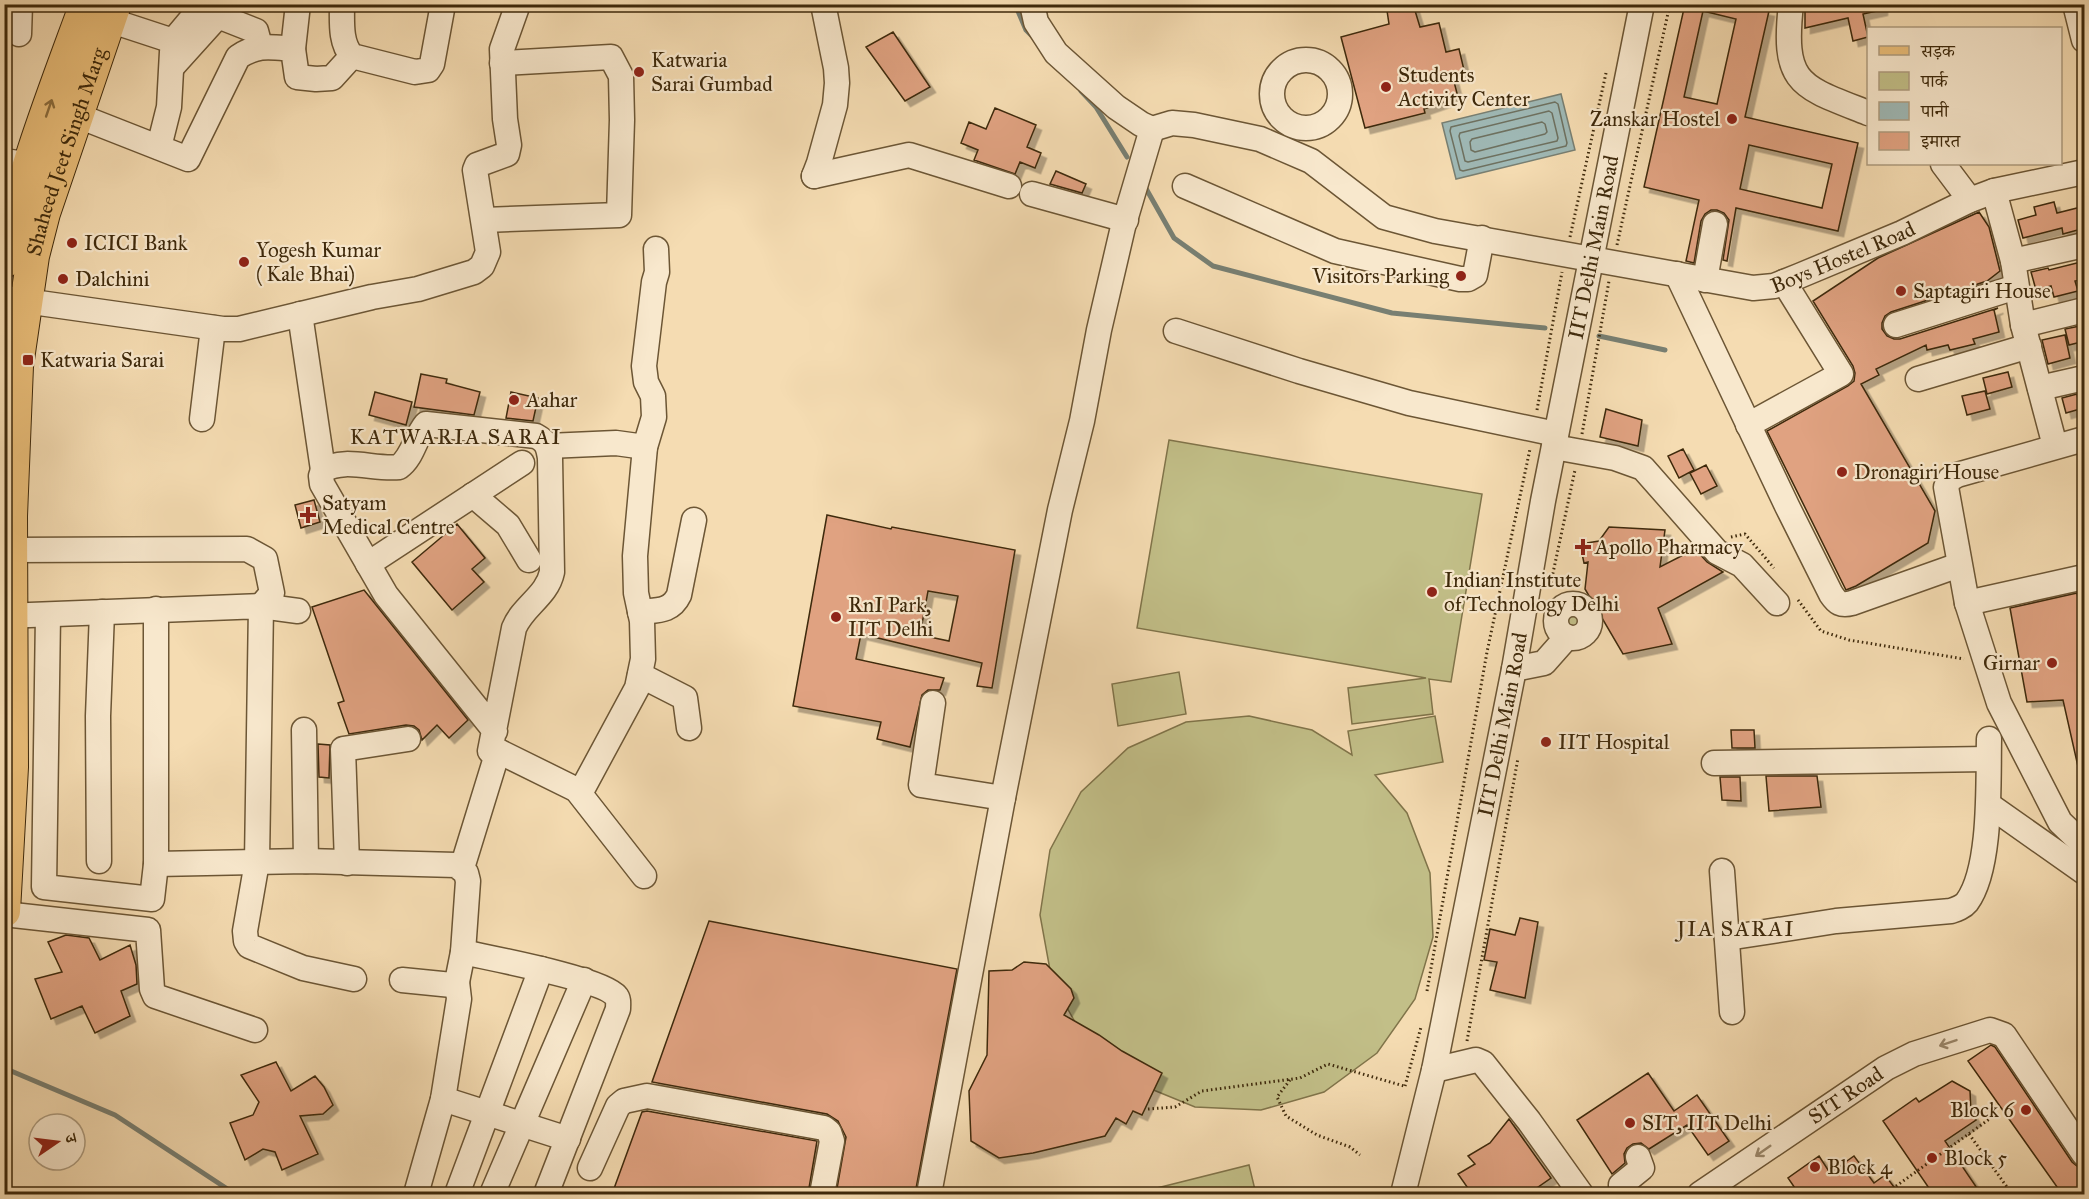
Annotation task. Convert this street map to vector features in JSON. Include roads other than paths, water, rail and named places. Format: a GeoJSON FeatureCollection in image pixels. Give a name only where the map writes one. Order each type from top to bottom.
{"type":"FeatureCollection","features":[{"type":"Feature","properties":{"kind":"main road","name":"Shaheed Jeet Singh Marg"},"geometry":{"type":"LineString","coordinates":[[4,912],[12,767],[8,616],[17,366],[15,299],[33,256],[31,164],[76,115],[103,10]]}},
{"type":"Feature","properties":{"kind":"main road","name":"Shaheed Jeet Singh Marg"},"geometry":{"type":"LineString","coordinates":[[4,262],[19,200],[31,164],[103,10]]}},
{"type":"Feature","properties":{"kind":"street"},"geometry":{"type":"LineString","coordinates":[[19,34],[20,4]]}},
{"type":"Feature","properties":{"kind":"street"},"geometry":{"type":"LineString","coordinates":[[159,147],[169,107],[173,40],[204,4]]}},
{"type":"Feature","properties":{"kind":"street"},"geometry":{"type":"LineString","coordinates":[[298,4],[293,49],[297,77],[332,78],[352,56]]}},
{"type":"Feature","properties":{"kind":"street"},"geometry":{"type":"LineString","coordinates":[[342,4],[344,41],[347,51],[352,56],[415,72],[428,70],[434,55],[442,4]]}},
{"type":"Feature","properties":{"kind":"street"},"geometry":{"type":"LineString","coordinates":[[15,299],[213,328],[239,329],[418,289],[474,272],[482,266],[488,252],[475,170],[477,165],[507,154],[510,145],[505,119],[502,49],[518,4]]}},
{"type":"Feature","properties":{"kind":"street"},"geometry":{"type":"LineString","coordinates":[[823,4],[837,83],[835,105],[814,176],[909,155],[1009,186]]}},
{"type":"Feature","properties":{"kind":"street"},"geometry":{"type":"LineString","coordinates":[[929,1194],[1003,798],[1060,510],[1082,421],[1099,330],[1125,220],[1152,129],[1116,107],[1056,53],[1036,22],[1032,4]]}},
{"type":"Feature","properties":{"kind":"street","name":"IIT Delhi Main Road"},"geometry":{"type":"LineString","coordinates":[[1403,1194],[1431,1082],[1514,669],[1548,436],[1602,262],[1642,4]]}},
{"type":"Feature","properties":{"kind":"street"},"geometry":{"type":"LineString","coordinates":[[1791,4],[1788,50],[1794,69],[1804,83],[1815,92],[1867,112]]}},
{"type":"Feature","properties":{"kind":"street"},"geometry":{"type":"LineString","coordinates":[[2075,4],[2085,40]]}},
{"type":"Feature","properties":{"kind":"street"},"geometry":{"type":"LineString","coordinates":[[103,10],[173,40]]}},
{"type":"Feature","properties":{"kind":"street"},"geometry":{"type":"LineString","coordinates":[[172,67],[218,16],[256,31],[260,46]]}},
{"type":"Feature","properties":{"kind":"street"},"geometry":{"type":"LineString","coordinates":[[76,115],[188,159],[238,57],[260,46],[293,49]]}},
{"type":"Feature","properties":{"kind":"street"},"geometry":{"type":"LineString","coordinates":[[484,220],[619,215],[621,76],[611,57],[502,63]]}},
{"type":"Feature","properties":{"kind":"street"},"geometry":{"type":"LineString","coordinates":[[1271,144],[1279,114]]}},
{"type":"Feature","properties":{"kind":"street","name":"Boys Hostel Road"},"geometry":{"type":"LineString","coordinates":[[1152,129],[1172,123],[1194,125],[1271,144],[1311,161],[1384,217],[1435,231],[1758,288],[1784,282],[1902,233],[1994,191],[2085,172]]}},
{"type":"Feature","properties":{"kind":"street"},"geometry":{"type":"LineString","coordinates":[[1944,165],[1970,200]]}},
{"type":"Feature","properties":{"kind":"street"},"geometry":{"type":"LineString","coordinates":[[1185,186],[1335,251],[1460,279],[1468,279],[1475,275],[1482,238]]}},
{"type":"Feature","properties":{"kind":"street"},"geometry":{"type":"LineString","coordinates":[[1994,191],[2013,261],[2026,336],[2055,446]]}},
{"type":"Feature","properties":{"kind":"street"},"geometry":{"type":"LineString","coordinates":[[1032,194],[1125,220]]}},
{"type":"Feature","properties":{"kind":"street"},"geometry":{"type":"LineString","coordinates":[[1705,280],[1715,224]]}},
{"type":"Feature","properties":{"kind":"street"},"geometry":{"type":"LineString","coordinates":[[2013,261],[2085,245]]}},
{"type":"Feature","properties":{"kind":"street"},"geometry":{"type":"LineString","coordinates":[[576,789],[585,786],[637,688],[643,659],[640,612],[636,593],[635,556],[645,447],[654,417],[653,396],[646,382],[644,366],[657,272],[656,249]]}},
{"type":"Feature","properties":{"kind":"street"},"geometry":{"type":"LineString","coordinates":[[1677,274],[1821,575],[1838,604],[1851,603],[1959,565]]}},
{"type":"Feature","properties":{"kind":"street"},"geometry":{"type":"LineString","coordinates":[[1748,425],[1841,374],[1784,282]]}},
{"type":"Feature","properties":{"kind":"street"},"geometry":{"type":"LineString","coordinates":[[1896,325],[2016,287]]}},
{"type":"Feature","properties":{"kind":"street"},"geometry":{"type":"LineString","coordinates":[[1918,379],[2085,310]]}},
{"type":"Feature","properties":{"kind":"street"},"geometry":{"type":"LineString","coordinates":[[300,314],[323,470],[322,483],[386,596],[497,741],[576,789],[644,876]]}},
{"type":"Feature","properties":{"kind":"street"},"geometry":{"type":"LineString","coordinates":[[202,419],[213,328]]}},
{"type":"Feature","properties":{"kind":"street"},"geometry":{"type":"LineString","coordinates":[[1176,331],[1409,403],[1548,436],[1579,452],[1615,458],[1642,468],[1717,552],[1742,565],[1785,599]]}},
{"type":"Feature","properties":{"kind":"street"},"geometry":{"type":"LineString","coordinates":[[2040,388],[2085,378]]}},
{"type":"Feature","properties":{"kind":"street"},"geometry":{"type":"LineString","coordinates":[[323,470],[341,464],[399,467],[408,459],[426,424],[536,436],[548,446],[552,572],[550,584],[518,619],[514,628],[497,741],[462,868]]}},
{"type":"Feature","properties":{"kind":"street"},"geometry":{"type":"LineString","coordinates":[[2085,439],[1957,475],[1950,479],[1946,487],[1967,603],[2000,703],[2061,822],[2085,845]]}},
{"type":"Feature","properties":{"kind":"street"},"geometry":{"type":"LineString","coordinates":[[548,446],[616,443],[645,447]]}},
{"type":"Feature","properties":{"kind":"street"},"geometry":{"type":"LineString","coordinates":[[368,564],[522,463]]}},
{"type":"Feature","properties":{"kind":"street"},"geometry":{"type":"LineString","coordinates":[[473,495],[508,525],[529,560]]}},
{"type":"Feature","properties":{"kind":"street"},"geometry":{"type":"LineString","coordinates":[[640,612],[669,608],[675,603],[679,595],[694,520]]}},
{"type":"Feature","properties":{"kind":"street"},"geometry":{"type":"LineString","coordinates":[[11,550],[247,549],[265,559],[272,593],[261,606],[256,862],[244,931],[246,941],[249,946],[303,968],[354,979]]}},
{"type":"Feature","properties":{"kind":"street"},"geometry":{"type":"LineString","coordinates":[[1967,603],[2085,577]]}},
{"type":"Feature","properties":{"kind":"street"},"geometry":{"type":"LineString","coordinates":[[8,616],[261,606],[298,611]]}},
{"type":"Feature","properties":{"kind":"street"},"geometry":{"type":"LineString","coordinates":[[48,615],[44,887],[152,899],[156,864],[156,609]]}},
{"type":"Feature","properties":{"kind":"street"},"geometry":{"type":"LineString","coordinates":[[99,861],[98,716],[102,612]]}},
{"type":"Feature","properties":{"kind":"street"},"geometry":{"type":"LineString","coordinates":[[1514,669],[1544,663],[1567,637]]}},
{"type":"Feature","properties":{"kind":"street"},"geometry":{"type":"LineString","coordinates":[[640,675],[685,698],[688,728]]}},
{"type":"Feature","properties":{"kind":"street"},"geometry":{"type":"LineString","coordinates":[[933,703],[921,785],[1003,798]]}},
{"type":"Feature","properties":{"kind":"street"},"geometry":{"type":"LineString","coordinates":[[304,730],[306,861]]}},
{"type":"Feature","properties":{"kind":"street"},"geometry":{"type":"LineString","coordinates":[[347,864],[343,749],[408,739]]}},
{"type":"Feature","properties":{"kind":"street"},"geometry":{"type":"LineString","coordinates":[[1714,763],[1988,749],[1989,805],[1982,863],[1972,893],[1961,907],[1951,911],[1836,921],[1727,938]]}},
{"type":"Feature","properties":{"kind":"street"},"geometry":{"type":"LineString","coordinates":[[1989,805],[2085,872]]}},
{"type":"Feature","properties":{"kind":"street"},"geometry":{"type":"LineString","coordinates":[[156,864],[306,861],[347,864],[448,864],[462,868],[466,873],[468,881],[463,952],[457,982],[459,999],[443,1099],[416,1194]]}},
{"type":"Feature","properties":{"kind":"street"},"geometry":{"type":"LineString","coordinates":[[1722,872],[1732,1012]]}},
{"type":"Feature","properties":{"kind":"street"},"geometry":{"type":"LineString","coordinates":[[4,912],[148,930],[152,989],[155,996],[255,1030]]}},
{"type":"Feature","properties":{"kind":"street"},"geometry":{"type":"LineString","coordinates":[[463,952],[584,980],[616,995],[618,1009],[546,1194]]}},
{"type":"Feature","properties":{"kind":"street"},"geometry":{"type":"LineString","coordinates":[[457,1194],[541,969]]}},
{"type":"Feature","properties":{"kind":"street"},"geometry":{"type":"LineString","coordinates":[[402,980],[452,985],[457,982]]}},
{"type":"Feature","properties":{"kind":"street"},"geometry":{"type":"LineString","coordinates":[[492,1194],[584,980]]}},
{"type":"Feature","properties":{"kind":"street","name":"SIT Road"},"geometry":{"type":"LineString","coordinates":[[1700,1194],[1869,1079],[1902,1060],[1990,1030],[2004,1035],[2085,1154]]}},
{"type":"Feature","properties":{"kind":"street"},"geometry":{"type":"LineString","coordinates":[[1431,1082],[1463,1063],[1476,1060],[1486,1065],[1581,1194]]}},
{"type":"Feature","properties":{"kind":"street"},"geometry":{"type":"LineString","coordinates":[[590,1168],[618,1106],[624,1101],[647,1096],[824,1128],[829,1132],[832,1141],[822,1194]]}},
{"type":"Feature","properties":{"kind":"street"},"geometry":{"type":"LineString","coordinates":[[443,1099],[568,1140]]}},
{"type":"Feature","properties":{"kind":"street"},"geometry":{"type":"LineString","coordinates":[[1622,1194],[1622,1185],[1642,1168],[1638,1157]]}},
{"type":"Feature","properties":{"kind":"water"},"geometry":{"type":"Polygon","coordinates":[[[1561,94],[1575,150],[1456,179],[1442,123],[1561,94]]]}},
{"type":"Feature","properties":{"kind":"waterway"},"geometry":{"type":"LineString","coordinates":[[1015,4],[1026,30],[1033,37]]}},
{"type":"Feature","properties":{"kind":"waterway"},"geometry":{"type":"LineString","coordinates":[[1081,91],[1096,107],[1127,157]]}},
{"type":"Feature","properties":{"kind":"waterway"},"geometry":{"type":"LineString","coordinates":[[1144,185],[1174,238],[1213,266],[1392,313],[1545,328]]}},
{"type":"Feature","properties":{"kind":"waterway"},"geometry":{"type":"LineString","coordinates":[[1599,336],[1665,350]]}},
{"type":"Feature","properties":{"kind":"waterway"},"geometry":{"type":"LineString","coordinates":[[4,1068],[115,1115],[235,1194]]}},
{"type":"Feature","properties":{"kind":"place","name":"Katwaria Sarai Gumbad"},"geometry":{"type":"Point","coordinates":[639,72]}},
{"type":"Feature","properties":{"kind":"place","name":"Students Activity Center"},"geometry":{"type":"Point","coordinates":[1386,87]}},
{"type":"Feature","properties":{"kind":"place","name":"Zanskar Hostel"},"geometry":{"type":"Point","coordinates":[1732,119]}},
{"type":"Feature","properties":{"kind":"place","name":"ICICI Bank"},"geometry":{"type":"Point","coordinates":[72,243]}},
{"type":"Feature","properties":{"kind":"place","name":"Yogesh Kumar ( Kale Bhai)"},"geometry":{"type":"Point","coordinates":[244,262]}},
{"type":"Feature","properties":{"kind":"place","name":"Visitors Parking"},"geometry":{"type":"Point","coordinates":[1461,276]}},
{"type":"Feature","properties":{"kind":"place","name":"Dalchini"},"geometry":{"type":"Point","coordinates":[63,279]}},
{"type":"Feature","properties":{"kind":"place","name":"Saptagiri House"},"geometry":{"type":"Point","coordinates":[1901,291]}},
{"type":"Feature","properties":{"kind":"place","name":"Katwaria Sarai"},"geometry":{"type":"Point","coordinates":[28,360]}},
{"type":"Feature","properties":{"kind":"place","name":"Aahar"},"geometry":{"type":"Point","coordinates":[514,400]}},
{"type":"Feature","properties":{"kind":"place","name":"Dronagiri House"},"geometry":{"type":"Point","coordinates":[1842,472]}},
{"type":"Feature","properties":{"kind":"place","name":"Satyam Medical Centre"},"geometry":{"type":"Point","coordinates":[308,515]}},
{"type":"Feature","properties":{"kind":"place","name":"Apollo Pharmacy"},"geometry":{"type":"Point","coordinates":[1583,547]}},
{"type":"Feature","properties":{"kind":"place","name":"Indian Institute of Technology Delhi"},"geometry":{"type":"Point","coordinates":[1432,592]}},
{"type":"Feature","properties":{"kind":"place","name":"RnI Park, IIT Delhi"},"geometry":{"type":"Point","coordinates":[836,617]}},
{"type":"Feature","properties":{"kind":"place","name":"Girnar"},"geometry":{"type":"Point","coordinates":[2052,663]}},
{"type":"Feature","properties":{"kind":"place","name":"IIT Hospital"},"geometry":{"type":"Point","coordinates":[1546,742]}},
{"type":"Feature","properties":{"kind":"place","name":"Block 6"},"geometry":{"type":"Point","coordinates":[2026,1110]}},
{"type":"Feature","properties":{"kind":"place","name":"SIT, IIT Delhi"},"geometry":{"type":"Point","coordinates":[1630,1123]}},
{"type":"Feature","properties":{"kind":"place","name":"Block 5"},"geometry":{"type":"Point","coordinates":[1932,1158]}},
{"type":"Feature","properties":{"kind":"place","name":"Block 4"},"geometry":{"type":"Point","coordinates":[1815,1167]}},
{"type":"Feature","properties":{"kind":"district","name":"KATWARIA SARAI"},"geometry":{"type":"Point","coordinates":[456,436]}},
{"type":"Feature","properties":{"kind":"district","name":"JIA SARAI"},"geometry":{"type":"Point","coordinates":[1736,928]}}]}
